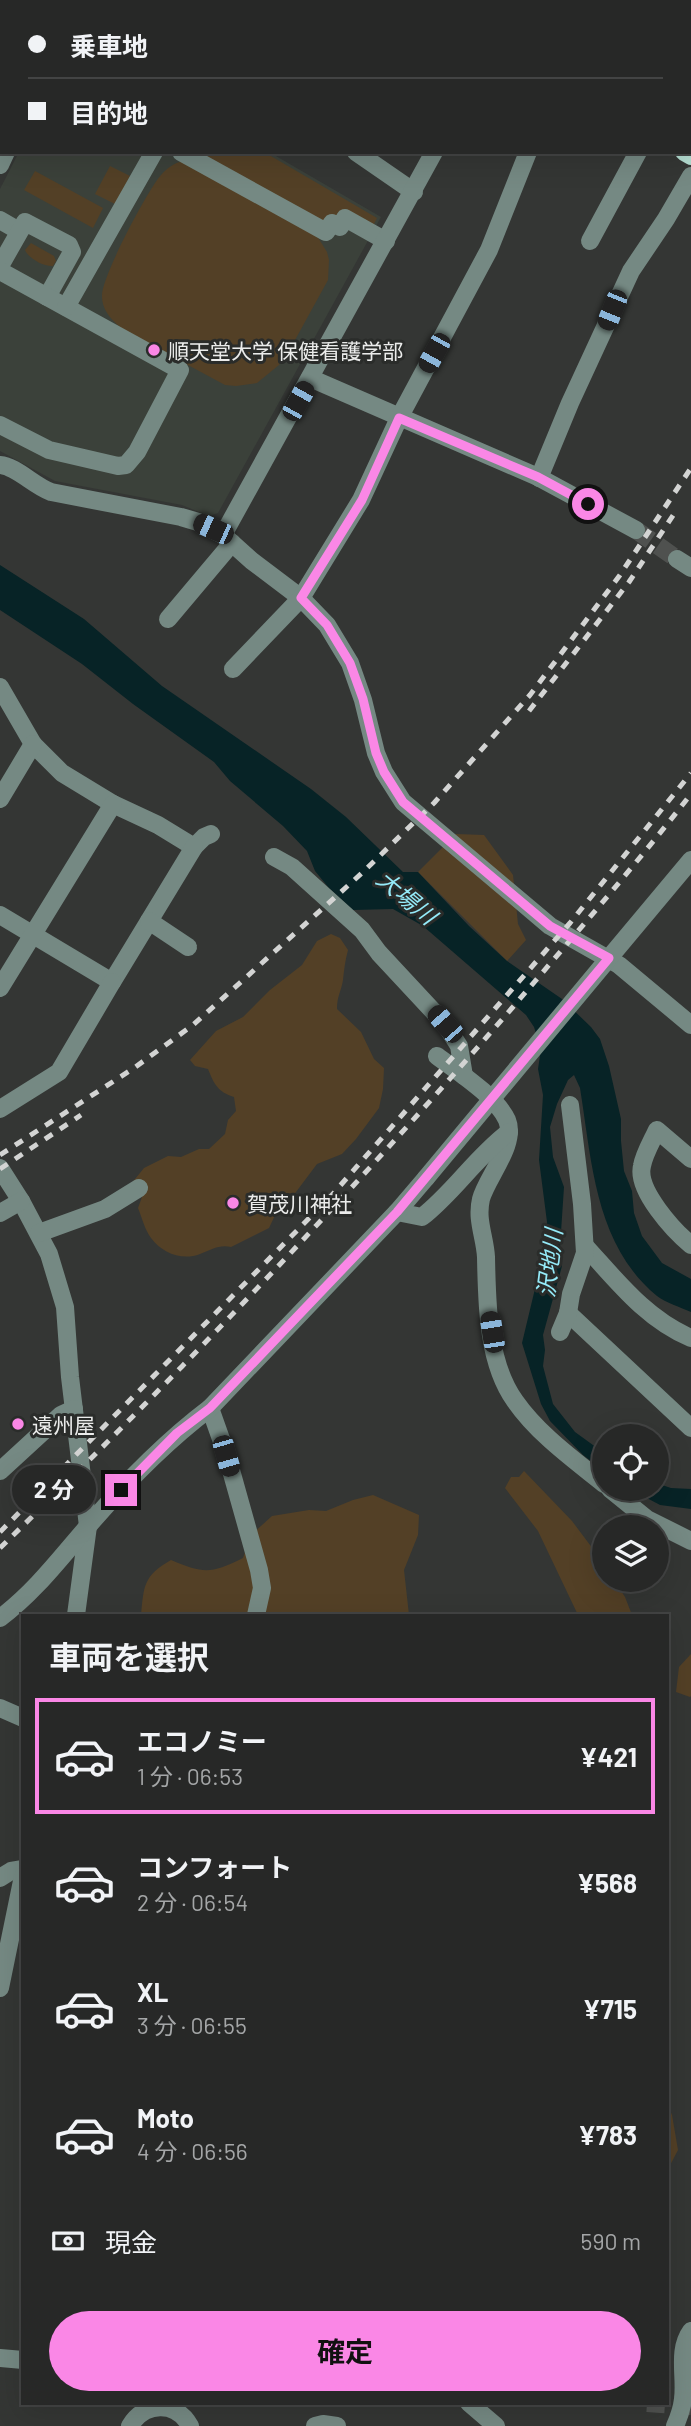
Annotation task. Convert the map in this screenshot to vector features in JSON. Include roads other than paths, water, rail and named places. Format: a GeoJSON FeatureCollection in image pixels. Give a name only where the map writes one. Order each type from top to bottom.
{"type":"FeatureCollection","features":[{"type":"Feature","properties":{"kind":"street"},"geometry":{"type":"LineString","coordinates":[[66,307],[153,154]]}},
{"type":"Feature","properties":{"kind":"street"},"geometry":{"type":"LineString","coordinates":[[185,154],[326,232],[332,223],[340,227],[345,218],[386,241]]}},
{"type":"Feature","properties":{"kind":"street"},"geometry":{"type":"LineString","coordinates":[[359,154],[414,191]]}},
{"type":"Feature","properties":{"kind":"street"},"geometry":{"type":"LineString","coordinates":[[169,619],[227,539],[310,378],[432,154]]}},
{"type":"Feature","properties":{"kind":"street"},"geometry":{"type":"LineString","coordinates":[[233,669],[301,598],[362,500],[399,418],[489,250],[527,154]]}},
{"type":"Feature","properties":{"kind":"street"},"geometry":{"type":"LineString","coordinates":[[590,241],[637,154]]}},
{"type":"Feature","properties":{"kind":"street"},"geometry":{"type":"LineString","coordinates":[[539,478],[570,403],[631,271],[691,176]]}},
{"type":"Feature","properties":{"kind":"street"},"geometry":{"type":"LineString","coordinates":[[0,220],[19,231]]}},
{"type":"Feature","properties":{"kind":"street"},"geometry":{"type":"LineString","coordinates":[[0,266],[22,225],[28,222],[71,248],[72,252],[47,297]]}},
{"type":"Feature","properties":{"kind":"street"},"geometry":{"type":"LineString","coordinates":[[0,271],[180,370],[137,452],[126,466],[49,450],[0,425]]}},
{"type":"Feature","properties":{"kind":"street"},"geometry":{"type":"LineString","coordinates":[[310,378],[539,478],[636,530]]}},
{"type":"Feature","properties":{"kind":"street"},"geometry":{"type":"LineString","coordinates":[[0,465],[9,466],[38,487],[51,492],[181,517],[213,529],[301,598],[327,625],[350,663],[363,699],[376,753],[384,772],[403,802],[550,926],[606,961],[691,1025]]}},
{"type":"Feature","properties":{"kind":"street"},"geometry":{"type":"LineString","coordinates":[[0,687],[33,744],[62,773],[113,804],[158,825],[194,847]]}},
{"type":"Feature","properties":{"kind":"street"},"geometry":{"type":"LineString","coordinates":[[0,799],[33,744]]}},
{"type":"Feature","properties":{"kind":"street"},"geometry":{"type":"LineString","coordinates":[[0,988],[113,804]]}},
{"type":"Feature","properties":{"kind":"street"},"geometry":{"type":"LineString","coordinates":[[0,1109],[59,1072],[194,847],[211,834]]}},
{"type":"Feature","properties":{"kind":"street"},"geometry":{"type":"LineString","coordinates":[[274,857],[292,867],[362,930],[379,953],[445,1024],[459,1046],[464,1076]]}},
{"type":"Feature","properties":{"kind":"street"},"geometry":{"type":"LineString","coordinates":[[0,1618],[62,1558],[88,1526],[177,1433],[210,1408],[397,1212],[691,860]]}},
{"type":"Feature","properties":{"kind":"street"},"geometry":{"type":"LineString","coordinates":[[0,915],[112,982]]}},
{"type":"Feature","properties":{"kind":"street"},"geometry":{"type":"LineString","coordinates":[[149,921],[188,947]]}},
{"type":"Feature","properties":{"kind":"street"},"geometry":{"type":"LineString","coordinates":[[437,1056],[497,1105],[507,1121],[509,1132],[502,1157],[482,1198],[479,1212],[485,1253],[488,1312],[502,1376],[515,1401],[541,1431],[592,1474]]}},
{"type":"Feature","properties":{"kind":"street"},"geometry":{"type":"LineString","coordinates":[[560,1332],[568,1313],[585,1246],[570,1105]]}},
{"type":"Feature","properties":{"kind":"street"},"geometry":{"type":"LineString","coordinates":[[691,1159],[657,1130],[641,1167],[648,1192],[664,1218],[691,1245]]}},
{"type":"Feature","properties":{"kind":"street"},"geometry":{"type":"LineString","coordinates":[[397,1212],[422,1217],[433,1209],[478,1158],[509,1132]]}},
{"type":"Feature","properties":{"kind":"street"},"geometry":{"type":"LineString","coordinates":[[0,1168],[39,1233],[56,1273],[65,1307],[88,1526],[76,1614]]}},
{"type":"Feature","properties":{"kind":"street"},"geometry":{"type":"LineString","coordinates":[[39,1233],[104,1209],[139,1188]]}},
{"type":"Feature","properties":{"kind":"street"},"geometry":{"type":"LineString","coordinates":[[0,1213],[21,1201]]}},
{"type":"Feature","properties":{"kind":"street"},"geometry":{"type":"LineString","coordinates":[[585,1246],[611,1277],[642,1306],[665,1324],[691,1338]]}},
{"type":"Feature","properties":{"kind":"street"},"geometry":{"type":"LineString","coordinates":[[568,1313],[691,1428]]}},
{"type":"Feature","properties":{"kind":"street"},"geometry":{"type":"LineString","coordinates":[[210,1408],[259,1570],[262,1588],[256,1614]]}},
{"type":"Feature","properties":{"kind":"street"},"geometry":{"type":"LineString","coordinates":[[0,1471],[61,1415],[74,1409]]}},
{"type":"Feature","properties":{"kind":"street"},"geometry":{"type":"LineString","coordinates":[[625,1501],[647,1519],[691,1541]]}},
{"type":"Feature","properties":{"kind":"street"},"geometry":{"type":"LineString","coordinates":[[0,1708],[21,1717]]}},
{"type":"Feature","properties":{"kind":"street"},"geometry":{"type":"LineString","coordinates":[[0,1878],[11,1871],[21,1869]]}},
{"type":"Feature","properties":{"kind":"street"},"geometry":{"type":"LineString","coordinates":[[0,1988],[21,1886]]}},
{"type":"Feature","properties":{"kind":"street"},"geometry":{"type":"LineString","coordinates":[[675,2426],[683,2398],[684,2350],[691,2331]]}},
{"type":"Feature","properties":{"kind":"street"},"geometry":{"type":"LineString","coordinates":[[0,2358],[21,2360]]}},
{"type":"Feature","properties":{"kind":"street"},"geometry":{"type":"LineString","coordinates":[[471,2405],[496,2426]]}},
{"type":"Feature","properties":{"kind":"street"},"geometry":{"type":"LineString","coordinates":[[130,2426],[138,2415],[148,2408],[158,2406],[177,2412],[190,2426]]}},
{"type":"Feature","properties":{"kind":"street"},"geometry":{"type":"LineString","coordinates":[[315,2426],[337,2426]]}},
{"type":"Feature","properties":{"kind":"water"},"geometry":{"type":"Polygon","coordinates":[[[0,565],[84,619],[162,686],[311,789],[346,817],[403,872],[418,872],[469,926],[507,961],[562,999],[600,1039],[621,1119],[624,1171],[632,1191],[634,1213],[642,1236],[662,1263],[691,1279],[691,1312],[657,1296],[636,1275],[620,1252],[600,1201],[580,1088],[574,1075],[568,1080],[550,1127],[553,1157],[564,1187],[560,1247],[562,1266],[543,1335],[543,1366],[553,1404],[575,1432],[592,1444],[592,1462],[550,1421],[541,1404],[522,1343],[539,1272],[547,1222],[539,1160],[543,1095],[538,1069],[541,1049],[534,1027],[526,1015],[423,926],[393,909],[353,910],[315,871],[307,851],[283,826],[230,781],[214,762],[82,664],[0,610],[0,565]]]}},
{"type":"Feature","properties":{"kind":"water"},"geometry":{"type":"Polygon","coordinates":[[[669,1487],[691,1489],[691,1509],[660,1505],[652,1501],[669,1501],[669,1487]]]}},
{"type":"Feature","properties":{"kind":"tunnel"},"geometry":{"type":"LineString","coordinates":[[636,530],[677,559]]}},
{"type":"Feature","properties":{"kind":"tunnel"},"geometry":{"type":"LineString","coordinates":[[669,2404],[691,2406]]}},
{"type":"Feature","properties":{"kind":"railway"},"geometry":{"type":"LineString","coordinates":[[0,1155],[134,1068],[193,1025],[362,873],[434,803],[530,695],[620,575],[691,468]]}},
{"type":"Feature","properties":{"kind":"railway"},"geometry":{"type":"LineString","coordinates":[[529,711],[629,582],[678,508]]}},
{"type":"Feature","properties":{"kind":"railway"},"geometry":{"type":"LineString","coordinates":[[0,1532],[332,1195],[570,923],[691,773]]}},
{"type":"Feature","properties":{"kind":"railway"},"geometry":{"type":"LineString","coordinates":[[0,1548],[197,1351],[325,1216],[451,1078],[691,794]]}},
{"type":"Feature","properties":{"kind":"railway"},"geometry":{"type":"LineString","coordinates":[[0,1169],[81,1115]]}},
{"type":"Feature","properties":{"kind":"place","name":"順天堂大学 保健看護学部"},"geometry":{"type":"Point","coordinates":[154,350]}},
{"type":"Feature","properties":{"kind":"place","name":"賀茂川神社"},"geometry":{"type":"Point","coordinates":[233,1203]}},
{"type":"Feature","properties":{"kind":"place","name":"遠州屋"},"geometry":{"type":"Point","coordinates":[18,1424]}},
{"type":"Feature","properties":{"kind":"water label","name":"大場川"},"geometry":{"type":"Point","coordinates":[407,897]}},
{"type":"Feature","properties":{"kind":"water label","name":"沢地川"},"geometry":{"type":"Point","coordinates":[549,1263]}}]}
